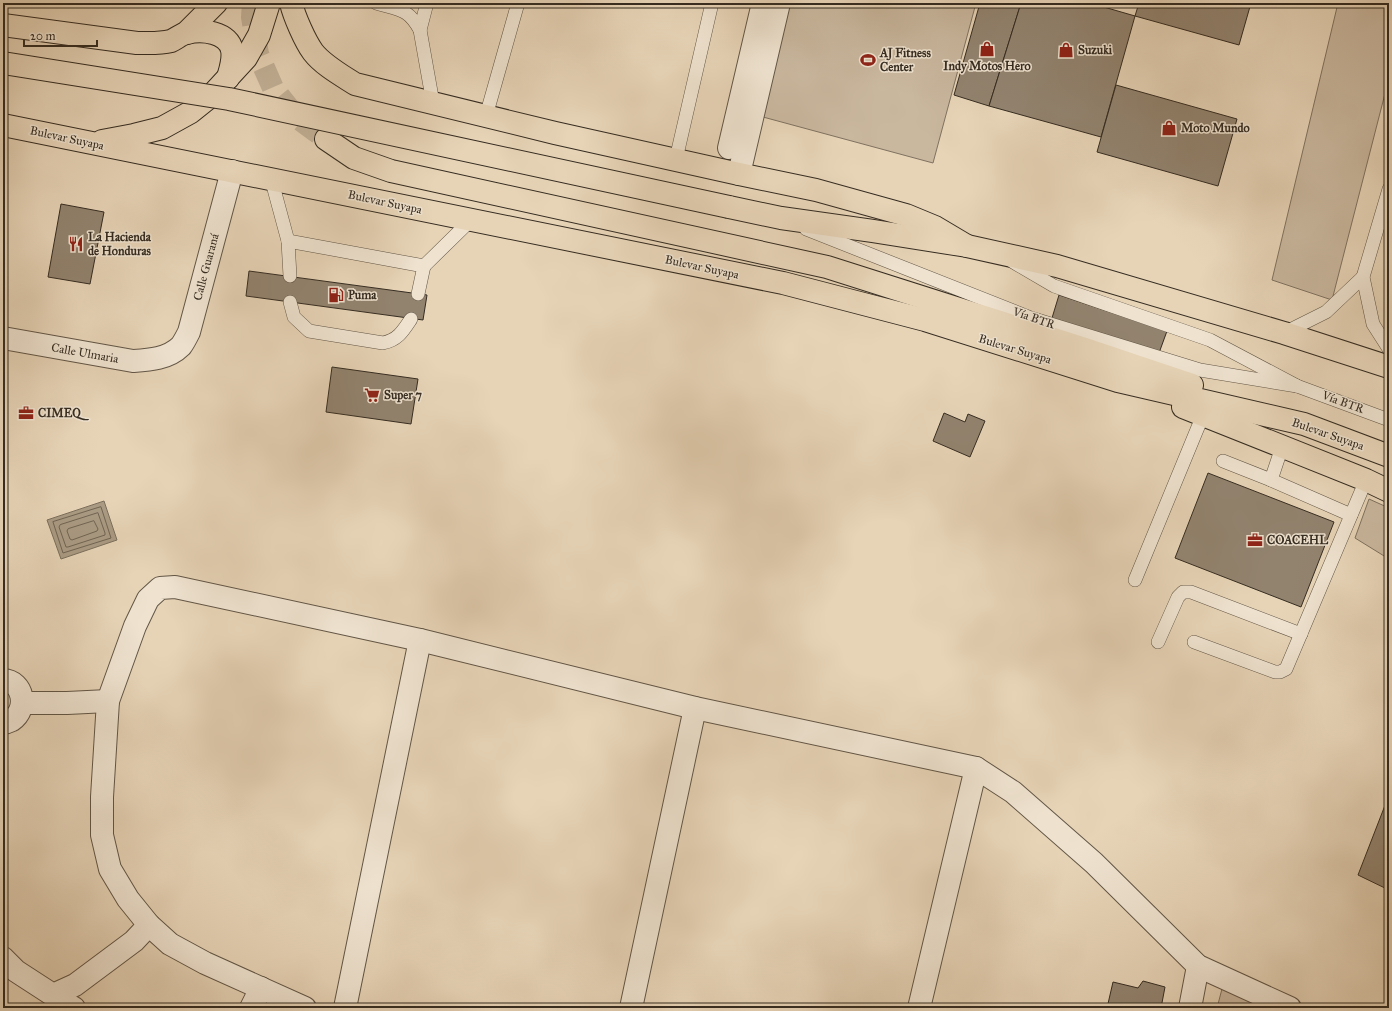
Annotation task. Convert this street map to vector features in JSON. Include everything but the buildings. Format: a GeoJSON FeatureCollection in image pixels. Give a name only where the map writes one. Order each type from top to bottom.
{"type":"FeatureCollection","features":[{"type":"Feature","properties":{"kind":"main road"},"geometry":{"type":"LineString","coordinates":[[186,33],[216,3]]}},
{"type":"Feature","properties":{"kind":"main road"},"geometry":{"type":"LineString","coordinates":[[89,143],[134,135],[162,128],[191,112],[210,96],[246,58],[259,35],[269,3]]}},
{"type":"Feature","properties":{"kind":"main road"},"geometry":{"type":"LineString","coordinates":[[291,3],[300,28],[313,52],[334,71],[355,84],[732,173],[816,190],[906,215],[935,227],[967,246]]}},
{"type":"Feature","properties":{"kind":"main road"},"geometry":{"type":"LineString","coordinates":[[3,24],[154,43],[172,40],[186,33],[198,31],[209,32],[219,35],[227,41],[232,50],[228,78]]}},
{"type":"Feature","properties":{"kind":"main road"},"geometry":{"type":"LineString","coordinates":[[3,63],[229,99],[781,218],[873,231],[996,252],[1057,266],[1389,367]]}},
{"type":"Feature","properties":{"kind":"main road","name":"Bulevar Suyapa"},"geometry":{"type":"LineString","coordinates":[[3,125],[271,178],[783,283],[925,320],[1118,381],[1304,424],[1389,456]]}},
{"type":"Feature","properties":{"kind":"main road"},"geometry":{"type":"LineString","coordinates":[[326,139],[354,158],[391,171],[827,267],[1086,349],[1304,424]]}},
{"type":"Feature","properties":{"kind":"main road"},"geometry":{"type":"LineString","coordinates":[[1118,381],[1366,480],[1389,491]]}},
{"type":"Feature","properties":{"kind":"street"},"geometry":{"type":"LineString","coordinates":[[732,173],[764,3]]}},
{"type":"Feature","properties":{"kind":"street"},"geometry":{"type":"LineString","coordinates":[[732,173],[780,3]]}},
{"type":"Feature","properties":{"kind":"street","name":"Calle Guaraná"},"geometry":{"type":"LineString","coordinates":[[168,355],[181,345],[189,332],[232,171]]}},
{"type":"Feature","properties":{"kind":"street","name":"Calle Ulmaria"},"geometry":{"type":"LineString","coordinates":[[3,338],[132,361],[150,360],[168,355]]}},
{"type":"Feature","properties":{"kind":"street"},"geometry":{"type":"LineString","coordinates":[[305,1008],[205,963],[170,944],[149,925],[128,899],[110,869],[102,835],[102,797],[108,701],[135,626],[148,599],[160,588],[175,587],[420,640],[695,708],[976,768],[1013,792],[1094,863],[1198,966],[1290,1008]]}},
{"type":"Feature","properties":{"kind":"street"},"geometry":{"type":"LineString","coordinates":[[345,1008],[420,640]]}},
{"type":"Feature","properties":{"kind":"street"},"geometry":{"type":"LineString","coordinates":[[3,680],[8,680],[19,689],[23,703],[18,715],[6,723],[3,723]]}},
{"type":"Feature","properties":{"kind":"street"},"geometry":{"type":"LineString","coordinates":[[23,703],[108,701]]}},
{"type":"Feature","properties":{"kind":"street"},"geometry":{"type":"LineString","coordinates":[[631,1008],[695,708]]}},
{"type":"Feature","properties":{"kind":"street"},"geometry":{"type":"LineString","coordinates":[[919,1008],[976,768]]}},
{"type":"Feature","properties":{"kind":"street"},"geometry":{"type":"LineString","coordinates":[[53,995],[75,985],[134,941],[149,925]]}},
{"type":"Feature","properties":{"kind":"street"},"geometry":{"type":"LineString","coordinates":[[3,958],[16,971],[74,1008]]}},
{"type":"Feature","properties":{"kind":"street"},"geometry":{"type":"LineString","coordinates":[[1190,1008],[1198,966]]}},
{"type":"Feature","properties":{"kind":"street"},"geometry":{"type":"LineString","coordinates":[[251,1008],[260,988]]}},
{"type":"Feature","properties":{"kind":"lane"},"geometry":{"type":"LineString","coordinates":[[376,3],[407,12],[415,20],[420,30],[433,103]]}},
{"type":"Feature","properties":{"kind":"lane"},"geometry":{"type":"LineString","coordinates":[[420,30],[427,3]]}},
{"type":"Feature","properties":{"kind":"lane"},"geometry":{"type":"LineString","coordinates":[[486,116],[518,3]]}},
{"type":"Feature","properties":{"kind":"lane"},"geometry":{"type":"LineString","coordinates":[[676,159],[712,3]]}},
{"type":"Feature","properties":{"kind":"lane"},"geometry":{"type":"LineString","coordinates":[[271,178],[288,241],[290,276]]}},
{"type":"Feature","properties":{"kind":"lane"},"geometry":{"type":"LineString","coordinates":[[1389,189],[1363,278],[1374,324],[1389,349]]}},
{"type":"Feature","properties":{"kind":"lane","name":"Vía BTR"},"geometry":{"type":"LineString","coordinates":[[781,218],[1031,318],[1200,370],[1297,386]]}},
{"type":"Feature","properties":{"kind":"lane"},"geometry":{"type":"LineString","coordinates":[[418,294],[424,266],[472,220]]}},
{"type":"Feature","properties":{"kind":"lane"},"geometry":{"type":"LineString","coordinates":[[288,241],[424,266]]}},
{"type":"Feature","properties":{"kind":"lane","name":"Vía BTR"},"geometry":{"type":"LineString","coordinates":[[996,252],[1054,286],[1210,340],[1297,386],[1389,420]]}},
{"type":"Feature","properties":{"kind":"lane"},"geometry":{"type":"LineString","coordinates":[[1284,334],[1326,312],[1363,278]]}},
{"type":"Feature","properties":{"kind":"lane"},"geometry":{"type":"LineString","coordinates":[[290,302],[294,318],[309,331],[383,343],[392,341],[403,332],[411,319]]}},
{"type":"Feature","properties":{"kind":"lane"},"geometry":{"type":"LineString","coordinates":[[1135,580],[1203,415]]}},
{"type":"Feature","properties":{"kind":"lane"},"geometry":{"type":"LineString","coordinates":[[1271,480],[1282,447]]}},
{"type":"Feature","properties":{"kind":"lane"},"geometry":{"type":"LineString","coordinates":[[1223,461],[1352,515]]}},
{"type":"Feature","properties":{"kind":"lane"},"geometry":{"type":"LineString","coordinates":[[1194,642],[1275,672],[1280,672],[1286,669],[1366,480]]}},
{"type":"Feature","properties":{"kind":"lane"},"geometry":{"type":"LineString","coordinates":[[1158,642],[1178,596],[1183,592],[1191,592],[1301,634]]}},
{"type":"Feature","properties":{"kind":"shaded area","name":"AJ Fitness Center"},"geometry":{"type":"Polygon","coordinates":[[[790,3],[976,3],[933,163],[763,117],[790,3]]]}},
{"type":"Feature","properties":{"kind":"shaded area"},"geometry":{"type":"Polygon","coordinates":[[[1338,3],[1389,3],[1389,78],[1332,300],[1272,280],[1338,3]]]}},
{"type":"Feature","properties":{"kind":"shaded area"},"geometry":{"type":"Polygon","coordinates":[[[1369,499],[1389,508],[1389,559],[1355,538],[1369,499]]]}},
{"type":"Feature","properties":{"kind":"shaded area"},"geometry":{"type":"Polygon","coordinates":[[[1223,985],[1268,1008],[1217,1008],[1223,985]]]}},
{"type":"Feature","properties":{"kind":"water"},"geometry":{"type":"Polygon","coordinates":[[[104,501],[117,540],[61,559],[47,520],[104,501]]]}},
{"type":"Feature","properties":{"kind":"tunnel"},"geometry":{"type":"LineString","coordinates":[[253,3],[252,17],[258,54],[273,88],[296,117],[326,139]]}},
{"type":"Feature","properties":{"kind":"place","name":"Indy Motos Hero"},"geometry":{"type":"Point","coordinates":[987,49]}},
{"type":"Feature","properties":{"kind":"place","name":"Suzuki"},"geometry":{"type":"Point","coordinates":[1066,50]}},
{"type":"Feature","properties":{"kind":"place","name":"AJ Fitness Center"},"geometry":{"type":"Point","coordinates":[868,60]}},
{"type":"Feature","properties":{"kind":"place","name":"Moto Mundo"},"geometry":{"type":"Point","coordinates":[1169,128]}},
{"type":"Feature","properties":{"kind":"place","name":"La Hacienda de Honduras"},"geometry":{"type":"Point","coordinates":[76,244]}},
{"type":"Feature","properties":{"kind":"place","name":"Puma"},"geometry":{"type":"Point","coordinates":[336,295]}},
{"type":"Feature","properties":{"kind":"place","name":"Super 7"},"geometry":{"type":"Point","coordinates":[372,395]}},
{"type":"Feature","properties":{"kind":"place","name":"CIMEQ"},"geometry":{"type":"Point","coordinates":[26,413]}},
{"type":"Feature","properties":{"kind":"place","name":"COACEHL"},"geometry":{"type":"Point","coordinates":[1255,540]}}]}
